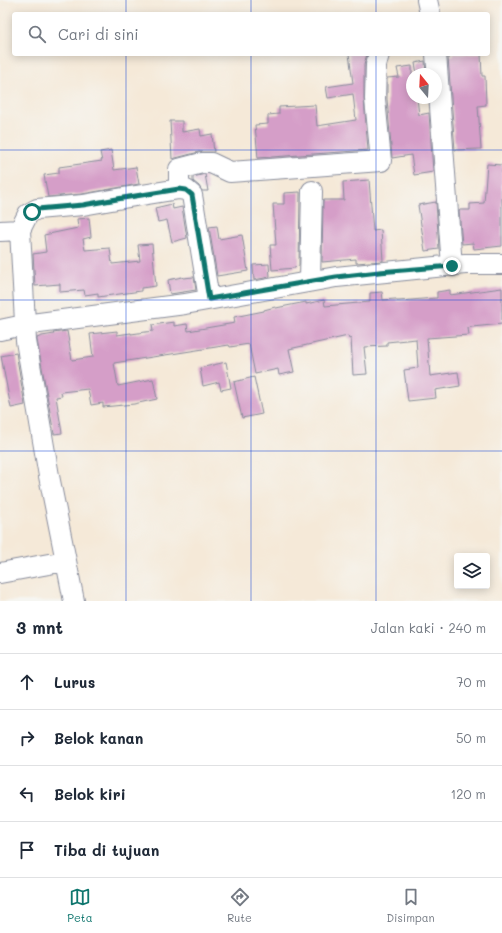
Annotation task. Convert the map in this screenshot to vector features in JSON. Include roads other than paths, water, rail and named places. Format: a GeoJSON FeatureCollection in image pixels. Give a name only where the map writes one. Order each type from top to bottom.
{"type":"FeatureCollection","features":[{"type":"Feature","properties":{"kind":"street"},"geometry":{"type":"LineString","coordinates":[[427,0],[430,12]]}},
{"type":"Feature","properties":{"kind":"street"},"geometry":{"type":"LineString","coordinates":[[179,189],[180,169],[202,163],[211,163],[230,172],[381,161],[375,99],[376,65],[378,56]]}},
{"type":"Feature","properties":{"kind":"street"},"geometry":{"type":"LineString","coordinates":[[436,56],[452,266]]}},
{"type":"Feature","properties":{"kind":"street"},"geometry":{"type":"LineString","coordinates":[[74,601],[49,476],[27,349],[24,325],[20,230],[28,214],[37,209],[83,205],[179,189],[186,190],[192,195],[209,299]]}},
{"type":"Feature","properties":{"kind":"street"},"geometry":{"type":"LineString","coordinates":[[310,281],[312,191]]}},
{"type":"Feature","properties":{"kind":"street"},"geometry":{"type":"LineString","coordinates":[[0,231],[20,230]]}},
{"type":"Feature","properties":{"kind":"street"},"geometry":{"type":"LineString","coordinates":[[0,330],[24,325],[178,305],[310,281],[379,272],[465,264],[502,264]]}},
{"type":"Feature","properties":{"kind":"street"},"geometry":{"type":"LineString","coordinates":[[0,573],[65,561]]}}]}
